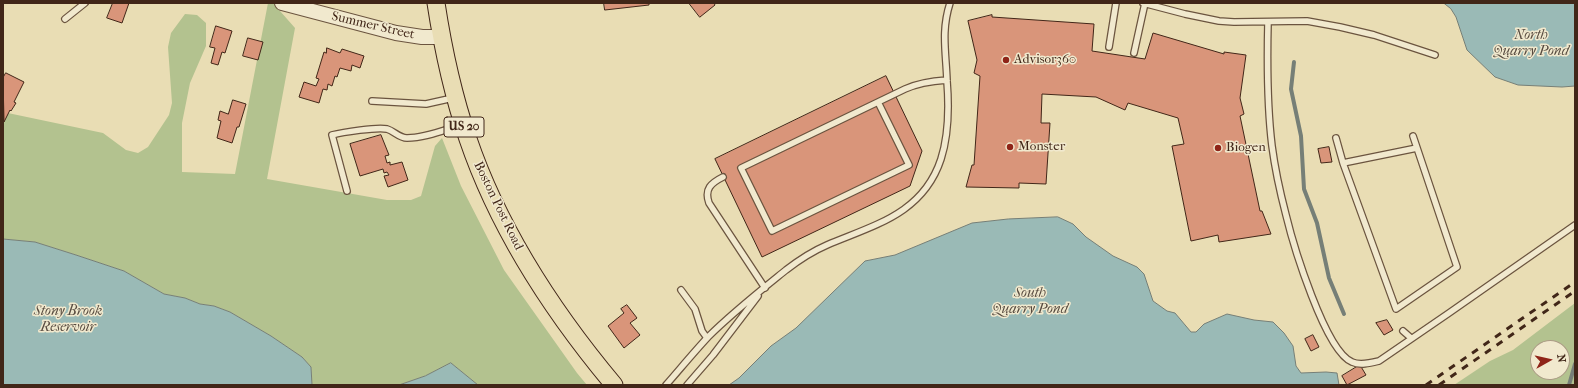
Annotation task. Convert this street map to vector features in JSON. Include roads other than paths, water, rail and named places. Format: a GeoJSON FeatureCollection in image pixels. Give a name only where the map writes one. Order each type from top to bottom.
{"type":"FeatureCollection","features":[{"type":"Feature","properties":{"kind":"main road","name":"Boston Post Road"},"geometry":{"type":"LineString","coordinates":[[436,3],[455,98],[482,175],[514,243],[558,313],[614,385]]}},
{"type":"Feature","properties":{"kind":"street","name":"Summer Street"},"geometry":{"type":"LineString","coordinates":[[282,3],[389,32],[417,37],[442,37]]}},
{"type":"Feature","properties":{"kind":"lane"},"geometry":{"type":"LineString","coordinates":[[65,19],[85,3]]}},
{"type":"Feature","properties":{"kind":"lane"},"geometry":{"type":"LineString","coordinates":[[666,385],[707,338],[786,270],[826,245],[882,222],[897,214],[913,203],[924,190],[941,159],[945,142],[948,106],[944,39],[945,24],[950,3]]}},
{"type":"Feature","properties":{"kind":"lane"},"geometry":{"type":"LineString","coordinates":[[1109,47],[1116,3]]}},
{"type":"Feature","properties":{"kind":"lane"},"geometry":{"type":"LineString","coordinates":[[1134,53],[1144,3],[1219,21],[1307,21],[1340,26],[1374,35],[1435,55]]}},
{"type":"Feature","properties":{"kind":"lane"},"geometry":{"type":"LineString","coordinates":[[1268,22],[1267,69],[1269,105],[1276,168],[1286,215],[1317,310],[1332,340],[1342,355],[1352,362],[1369,364],[1379,361],[1411,338],[1449,314],[1575,225]]}},
{"type":"Feature","properties":{"kind":"lane"},"geometry":{"type":"LineString","coordinates":[[878,102],[909,164],[772,231],[741,168],[878,102],[916,84],[947,80]]}},
{"type":"Feature","properties":{"kind":"lane"},"geometry":{"type":"LineString","coordinates":[[372,101],[426,104],[455,98]]}},
{"type":"Feature","properties":{"kind":"lane"},"geometry":{"type":"LineString","coordinates":[[347,191],[332,135],[384,129],[392,131],[402,137],[410,138],[434,134],[463,124]]}},
{"type":"Feature","properties":{"kind":"lane"},"geometry":{"type":"LineString","coordinates":[[1336,138],[1343,163],[1396,309],[1458,267],[1413,136]]}},
{"type":"Feature","properties":{"kind":"lane"},"geometry":{"type":"LineString","coordinates":[[1343,163],[1417,148]]}},
{"type":"Feature","properties":{"kind":"lane"},"geometry":{"type":"LineString","coordinates":[[723,177],[709,186],[707,194],[709,203],[765,288]]}},
{"type":"Feature","properties":{"kind":"lane"},"geometry":{"type":"LineString","coordinates":[[687,385],[713,355],[765,288]]}},
{"type":"Feature","properties":{"kind":"lane"},"geometry":{"type":"LineString","coordinates":[[681,290],[695,310],[702,331],[707,338]]}},
{"type":"Feature","properties":{"kind":"lane"},"geometry":{"type":"LineString","coordinates":[[1403,331],[1411,338]]}},
{"type":"Feature","properties":{"kind":"water","name":"North Quarry Pond"},"geometry":{"type":"Polygon","coordinates":[[[1444,3],[1575,3],[1575,86],[1562,87],[1518,85],[1495,77],[1467,50],[1456,17],[1451,9],[1444,3]]]}},
{"type":"Feature","properties":{"kind":"water","name":"South Quarry Pond"},"geometry":{"type":"Polygon","coordinates":[[[1058,217],[1073,224],[1086,237],[1113,256],[1137,267],[1144,274],[1153,301],[1167,311],[1175,313],[1191,332],[1196,332],[1204,324],[1227,314],[1254,320],[1273,322],[1284,333],[1293,346],[1296,366],[1301,373],[1337,373],[1339,385],[729,385],[739,378],[771,346],[796,328],[865,261],[895,255],[972,223],[1008,219],[1058,217]]]}},
{"type":"Feature","properties":{"kind":"water","name":"Stony Brook Reservoir"},"geometry":{"type":"Polygon","coordinates":[[[3,239],[35,242],[76,255],[124,271],[164,294],[185,298],[200,304],[214,306],[230,312],[271,336],[302,357],[311,367],[312,385],[3,385],[3,239]]]}},
{"type":"Feature","properties":{"kind":"water"},"geometry":{"type":"Polygon","coordinates":[[[451,363],[478,385],[399,385],[425,376],[451,363]]]}},
{"type":"Feature","properties":{"kind":"waterway"},"geometry":{"type":"LineString","coordinates":[[1294,62],[1291,89],[1301,136],[1304,189],[1317,223],[1329,278],[1344,314]]}},
{"type":"Feature","properties":{"kind":"waterway"},"geometry":{"type":"LineString","coordinates":[[1569,385],[1575,364]]}},
{"type":"Feature","properties":{"kind":"railway"},"geometry":{"type":"LineString","coordinates":[[1426,385],[1575,282]]}},
{"type":"Feature","properties":{"kind":"railway"},"geometry":{"type":"LineString","coordinates":[[1439,385],[1575,291]]}},
{"type":"Feature","properties":{"kind":"place","name":"Advisor360"},"geometry":{"type":"Point","coordinates":[1006,60]}},
{"type":"Feature","properties":{"kind":"place","name":"Monster"},"geometry":{"type":"Point","coordinates":[1010,147]}},
{"type":"Feature","properties":{"kind":"place","name":"Biogen"},"geometry":{"type":"Point","coordinates":[1218,148]}}]}
